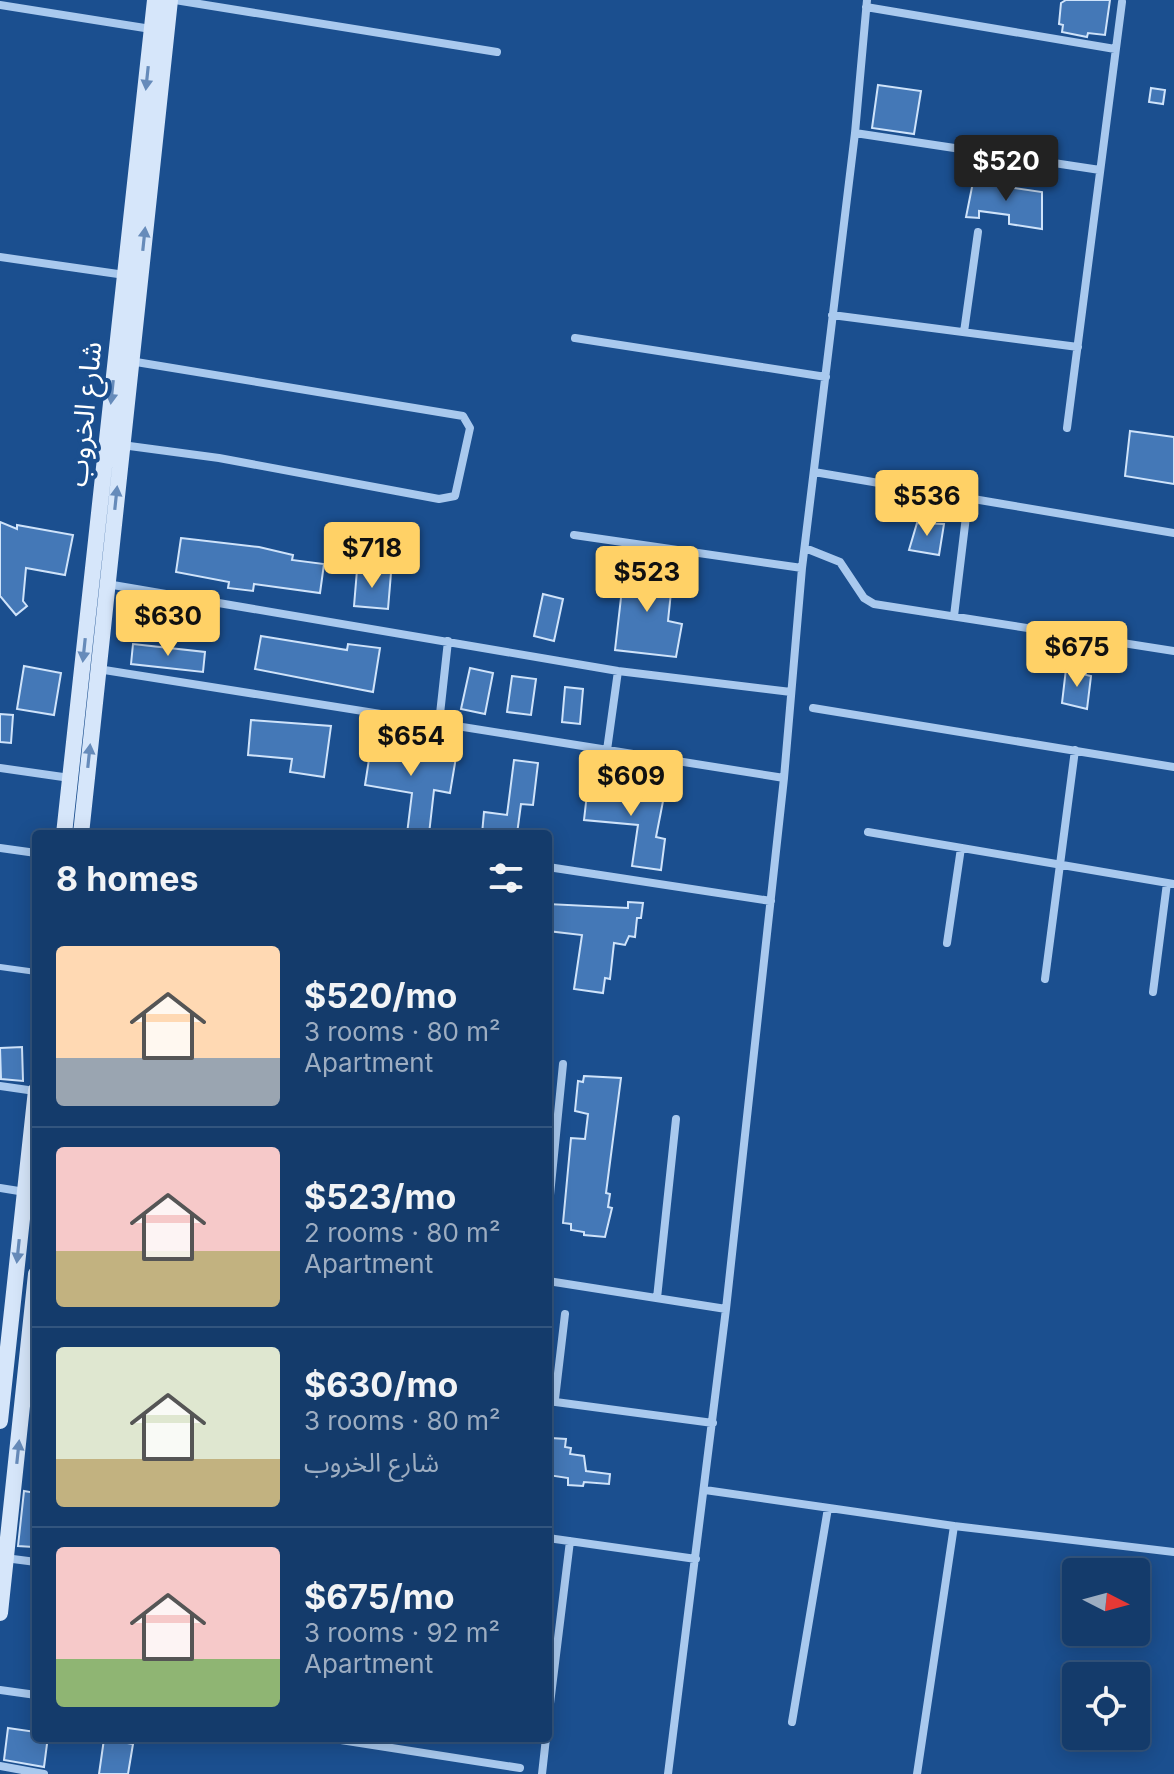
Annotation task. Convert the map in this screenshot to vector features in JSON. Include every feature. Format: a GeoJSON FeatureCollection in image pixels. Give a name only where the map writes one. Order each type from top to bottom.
{"type":"FeatureCollection","features":[{"type":"Feature","properties":{"kind":"main road","name":"شارع الخروب"},"geometry":{"type":"LineString","coordinates":[[81,830],[122,445],[125,275],[155,0]]}},
{"type":"Feature","properties":{"kind":"main road","name":"شارع الخروب"},"geometry":{"type":"LineString","coordinates":[[64,830],[172,0]]}},
{"type":"Feature","properties":{"kind":"main road"},"geometry":{"type":"LineString","coordinates":[[0,1421],[4,1337],[32,1128]]}},
{"type":"Feature","properties":{"kind":"main road"},"geometry":{"type":"LineString","coordinates":[[0,1613],[3,1558],[32,1329]]}},
{"type":"Feature","properties":{"kind":"street"},"geometry":{"type":"LineString","coordinates":[[172,0],[497,52]]}},
{"type":"Feature","properties":{"kind":"street"},"geometry":{"type":"LineString","coordinates":[[1067,428],[1122,2]]}},
{"type":"Feature","properties":{"kind":"street"},"geometry":{"type":"LineString","coordinates":[[668,1774],[726,1309],[784,778],[802,568],[855,133],[867,4],[1115,49]]}},
{"type":"Feature","properties":{"kind":"street"},"geometry":{"type":"LineString","coordinates":[[0,5],[152,29]]}},
{"type":"Feature","properties":{"kind":"street"},"geometry":{"type":"LineString","coordinates":[[855,133],[1100,170]]}},
{"type":"Feature","properties":{"kind":"street"},"geometry":{"type":"LineString","coordinates":[[964,332],[978,232]]}},
{"type":"Feature","properties":{"kind":"street"},"geometry":{"type":"LineString","coordinates":[[0,257],[125,275]]}},
{"type":"Feature","properties":{"kind":"street"},"geometry":{"type":"LineString","coordinates":[[832,315],[1078,347]]}},
{"type":"Feature","properties":{"kind":"street"},"geometry":{"type":"LineString","coordinates":[[575,338],[826,377]]}},
{"type":"Feature","properties":{"kind":"street"},"geometry":{"type":"LineString","coordinates":[[122,445],[219,458],[439,499],[455,496],[470,428],[463,416],[124,359]]}},
{"type":"Feature","properties":{"kind":"street"},"geometry":{"type":"LineString","coordinates":[[814,472],[1174,533]]}},
{"type":"Feature","properties":{"kind":"street"},"geometry":{"type":"LineString","coordinates":[[954,616],[968,500]]}},
{"type":"Feature","properties":{"kind":"street"},"geometry":{"type":"LineString","coordinates":[[574,535],[802,568]]}},
{"type":"Feature","properties":{"kind":"street"},"geometry":{"type":"LineString","coordinates":[[805,548],[840,562],[869,602],[1174,651]]}},
{"type":"Feature","properties":{"kind":"street"},"geometry":{"type":"LineString","coordinates":[[107,584],[618,671],[791,692]]}},
{"type":"Feature","properties":{"kind":"street"},"geometry":{"type":"LineString","coordinates":[[439,723],[448,641]]}},
{"type":"Feature","properties":{"kind":"street"},"geometry":{"type":"LineString","coordinates":[[98,669],[784,778]]}},
{"type":"Feature","properties":{"kind":"street"},"geometry":{"type":"LineString","coordinates":[[607,750],[618,671]]}},
{"type":"Feature","properties":{"kind":"street"},"geometry":{"type":"LineString","coordinates":[[813,708],[1174,767]]}},
{"type":"Feature","properties":{"kind":"street"},"geometry":{"type":"LineString","coordinates":[[1045,979],[1075,750]]}},
{"type":"Feature","properties":{"kind":"street"},"geometry":{"type":"LineString","coordinates":[[0,768],[70,778]]}},
{"type":"Feature","properties":{"kind":"street"},"geometry":{"type":"LineString","coordinates":[[868,832],[1170,883],[1153,992]]}},
{"type":"Feature","properties":{"kind":"street"},"geometry":{"type":"LineString","coordinates":[[0,848],[32,852]]}},
{"type":"Feature","properties":{"kind":"street"},"geometry":{"type":"LineString","coordinates":[[947,943],[961,848]]}},
{"type":"Feature","properties":{"kind":"street"},"geometry":{"type":"LineString","coordinates":[[552,868],[771,901]]}},
{"type":"Feature","properties":{"kind":"street"},"geometry":{"type":"LineString","coordinates":[[552,1175],[563,1064]]}},
{"type":"Feature","properties":{"kind":"street"},"geometry":{"type":"LineString","coordinates":[[0,1086],[32,1090]]}},
{"type":"Feature","properties":{"kind":"street"},"geometry":{"type":"LineString","coordinates":[[657,1298],[676,1119]]}},
{"type":"Feature","properties":{"kind":"street"},"geometry":{"type":"LineString","coordinates":[[0,1188],[25,1192]]}},
{"type":"Feature","properties":{"kind":"street"},"geometry":{"type":"LineString","coordinates":[[552,1282],[726,1309]]}},
{"type":"Feature","properties":{"kind":"street"},"geometry":{"type":"LineString","coordinates":[[552,1394],[565,1314]]}},
{"type":"Feature","properties":{"kind":"street"},"geometry":{"type":"LineString","coordinates":[[552,1400],[713,1423]]}},
{"type":"Feature","properties":{"kind":"street"},"geometry":{"type":"LineString","coordinates":[[705,1490],[954,1526],[1174,1552]]}},
{"type":"Feature","properties":{"kind":"street"},"geometry":{"type":"LineString","coordinates":[[792,1722],[828,1508]]}},
{"type":"Feature","properties":{"kind":"street"},"geometry":{"type":"LineString","coordinates":[[917,1774],[954,1526]]}},
{"type":"Feature","properties":{"kind":"street"},"geometry":{"type":"LineString","coordinates":[[552,1539],[696,1559]]}},
{"type":"Feature","properties":{"kind":"street"},"geometry":{"type":"LineString","coordinates":[[552,1648],[570,1541]]}},
{"type":"Feature","properties":{"kind":"street"},"geometry":{"type":"LineString","coordinates":[[3,1558],[32,1562]]}},
{"type":"Feature","properties":{"kind":"street"},"geometry":{"type":"LineString","coordinates":[[0,1690],[32,1694]]}},
{"type":"Feature","properties":{"kind":"street"},"geometry":{"type":"LineString","coordinates":[[354,1742],[520,1768]]}},
{"type":"Feature","properties":{"kind":"street"},"geometry":{"type":"LineString","coordinates":[[542,1774],[546,1742]]}},
{"type":"Feature","properties":{"kind":"street"},"geometry":{"type":"LineString","coordinates":[[0,1766],[44,1774]]}},
{"type":"Feature","properties":{"kind":"lane"},"geometry":{"type":"LineString","coordinates":[[0,967],[32,971]]}},
{"type":"Feature","properties":{"kind":"building"},"geometry":{"type":"Polygon","coordinates":[[[1066,0],[1110,0],[1105,35],[1088,33],[1087,37],[1062,32],[1063,25],[1059,24],[1061,3],[1066,0]]]}},
{"type":"Feature","properties":{"kind":"building"},"geometry":{"type":"Polygon","coordinates":[[[878,85],[921,91],[914,134],[872,128],[878,85]]]}},
{"type":"Feature","properties":{"kind":"building"},"geometry":{"type":"Polygon","coordinates":[[[1151,88],[1165,90],[1163,104],[1149,102],[1151,88]]]}},
{"type":"Feature","properties":{"kind":"building"},"geometry":{"type":"Polygon","coordinates":[[[974,177],[998,180],[1000,186],[1042,192],[1042,229],[1009,224],[1009,215],[979,211],[979,218],[966,217],[974,177]]]}},
{"type":"Feature","properties":{"kind":"building"},"geometry":{"type":"Polygon","coordinates":[[[1130,431],[1174,437],[1174,484],[1125,476],[1130,431]]]}},
{"type":"Feature","properties":{"kind":"building"},"geometry":{"type":"Polygon","coordinates":[[[0,522],[17,529],[17,525],[73,535],[65,575],[26,568],[23,601],[27,606],[16,615],[0,596],[0,522]]]}},
{"type":"Feature","properties":{"kind":"building"},"geometry":{"type":"Polygon","coordinates":[[[917,523],[944,524],[939,555],[909,550],[917,523]]]}},
{"type":"Feature","properties":{"kind":"building"},"geometry":{"type":"Polygon","coordinates":[[[181,538],[259,547],[293,555],[292,560],[324,564],[320,593],[254,584],[253,591],[228,588],[229,582],[176,572],[181,538]]]}},
{"type":"Feature","properties":{"kind":"building"},"geometry":{"type":"Polygon","coordinates":[[[625,563],[642,566],[641,570],[673,573],[668,621],[682,624],[676,657],[615,650],[625,563]]]}},
{"type":"Feature","properties":{"kind":"building"},"geometry":{"type":"Polygon","coordinates":[[[357,570],[391,573],[388,609],[354,606],[357,570]]]}},
{"type":"Feature","properties":{"kind":"building"},"geometry":{"type":"Polygon","coordinates":[[[543,594],[563,599],[554,641],[534,636],[543,594]]]}},
{"type":"Feature","properties":{"kind":"building"},"geometry":{"type":"Polygon","coordinates":[[[261,636],[347,650],[348,644],[380,648],[373,692],[255,669],[261,636]]]}},
{"type":"Feature","properties":{"kind":"building"},"geometry":{"type":"Polygon","coordinates":[[[133,644],[205,652],[203,672],[131,664],[133,644]]]}},
{"type":"Feature","properties":{"kind":"building"},"geometry":{"type":"Polygon","coordinates":[[[24,666],[61,673],[54,715],[17,709],[24,666]]]}},
{"type":"Feature","properties":{"kind":"building"},"geometry":{"type":"Polygon","coordinates":[[[470,668],[493,673],[485,714],[461,709],[470,668]]]}},
{"type":"Feature","properties":{"kind":"building"},"geometry":{"type":"Polygon","coordinates":[[[1066,669],[1086,672],[1091,676],[1087,709],[1062,703],[1066,669]]]}},
{"type":"Feature","properties":{"kind":"building"},"geometry":{"type":"Polygon","coordinates":[[[512,676],[536,679],[531,715],[507,712],[512,676]]]}},
{"type":"Feature","properties":{"kind":"building"},"geometry":{"type":"Polygon","coordinates":[[[565,687],[583,689],[580,724],[562,722],[565,687]]]}},
{"type":"Feature","properties":{"kind":"building"},"geometry":{"type":"Polygon","coordinates":[[[0,714],[13,715],[11,743],[0,742],[0,714]]]}},
{"type":"Feature","properties":{"kind":"building"},"geometry":{"type":"Polygon","coordinates":[[[251,720],[331,726],[324,777],[290,772],[292,759],[248,755],[251,720]]]}},
{"type":"Feature","properties":{"kind":"building"},"geometry":{"type":"Polygon","coordinates":[[[372,740],[456,757],[450,793],[434,790],[429,830],[407,830],[412,793],[365,785],[372,740]]]}},
{"type":"Feature","properties":{"kind":"building"},"geometry":{"type":"Polygon","coordinates":[[[514,760],[538,763],[533,805],[521,804],[518,830],[482,830],[484,812],[507,815],[514,760]]]}},
{"type":"Feature","properties":{"kind":"building"},"geometry":{"type":"Polygon","coordinates":[[[588,785],[635,790],[636,786],[665,791],[656,837],[665,839],[661,870],[632,866],[638,825],[584,820],[588,785]]]}},
{"type":"Feature","properties":{"kind":"building"},"geometry":{"type":"Polygon","coordinates":[[[628,902],[643,903],[641,918],[637,918],[635,937],[629,936],[625,945],[614,943],[610,979],[605,978],[603,993],[574,989],[582,935],[552,931],[552,904],[628,908],[628,902]]]}},
{"type":"Feature","properties":{"kind":"building"},"geometry":{"type":"Polygon","coordinates":[[[22,1047],[23,1081],[1,1079],[0,1048],[22,1047]]]}},
{"type":"Feature","properties":{"kind":"building"},"geometry":{"type":"Polygon","coordinates":[[[584,1076],[621,1078],[606,1193],[610,1194],[608,1207],[612,1208],[605,1237],[584,1235],[584,1232],[571,1230],[571,1224],[563,1223],[571,1138],[585,1139],[588,1114],[575,1111],[578,1081],[583,1082],[584,1076]]]}},
{"type":"Feature","properties":{"kind":"building"},"geometry":{"type":"Polygon","coordinates":[[[552,1438],[566,1439],[565,1447],[571,1448],[570,1454],[584,1456],[586,1471],[610,1474],[609,1484],[584,1482],[583,1486],[568,1485],[568,1478],[552,1476],[552,1438]]]}},
{"type":"Feature","properties":{"kind":"building"},"geometry":{"type":"Polygon","coordinates":[[[24,1491],[32,1492],[32,1547],[18,1546],[24,1491]]]}},
{"type":"Feature","properties":{"kind":"building"},"geometry":{"type":"Polygon","coordinates":[[[8,1728],[32,1731],[32,1742],[47,1744],[44,1767],[4,1760],[8,1728]]]}},
{"type":"Feature","properties":{"kind":"building"},"geometry":{"type":"Polygon","coordinates":[[[104,1742],[133,1744],[128,1774],[99,1774],[104,1742]]]}}]}
